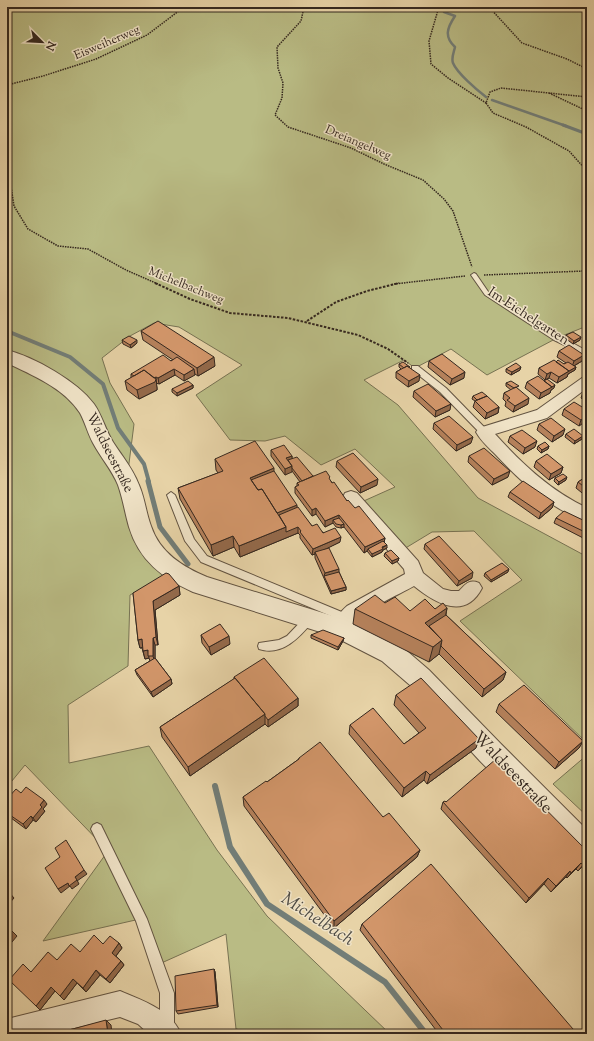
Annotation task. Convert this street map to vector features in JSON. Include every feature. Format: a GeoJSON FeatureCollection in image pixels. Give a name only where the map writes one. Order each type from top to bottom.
{"type":"FeatureCollection","features":[{"type":"Feature","properties":{"kind":"street","name":"Waldseestraße"},"geometry":{"type":"LineString","coordinates":[[7,356],[53,379],[76,396],[85,406],[92,417],[100,438],[129,485],[140,528],[145,541],[156,557],[165,566],[179,576],[201,585],[310,618],[343,623],[406,664],[587,850]]}},
{"type":"Feature","properties":{"kind":"street"},"geometry":{"type":"LineString","coordinates":[[587,381],[542,414],[484,432],[512,464],[540,489],[577,511],[587,515]]}},
{"type":"Feature","properties":{"kind":"street"},"geometry":{"type":"LineString","coordinates":[[351,496],[412,566],[415,576],[437,594],[451,599],[464,598],[473,588]]}},
{"type":"Feature","properties":{"kind":"street"},"geometry":{"type":"LineString","coordinates":[[343,623],[354,611],[415,576]]}},
{"type":"Feature","properties":{"kind":"street"},"geometry":{"type":"LineString","coordinates":[[7,1032],[120,1004],[147,1016],[167,1034]]}},
{"type":"Feature","properties":{"kind":"lane","name":"Im Eichelgarten"},"geometry":{"type":"LineString","coordinates":[[474,275],[488,294],[557,338],[587,354]]}},
{"type":"Feature","properties":{"kind":"lane"},"geometry":{"type":"LineString","coordinates":[[415,368],[443,390],[484,432]]}},
{"type":"Feature","properties":{"kind":"lane"},"geometry":{"type":"LineString","coordinates":[[171,495],[190,541],[204,559],[343,623]]}},
{"type":"Feature","properties":{"kind":"lane"},"geometry":{"type":"LineString","coordinates":[[263,646],[278,645],[291,639],[310,618]]}},
{"type":"Feature","properties":{"kind":"lane"},"geometry":{"type":"LineString","coordinates":[[97,829],[141,918],[167,992],[167,1034]]}},
{"type":"Feature","properties":{"kind":"path","name":"Eisweiherweg"},"geometry":{"type":"LineString","coordinates":[[7,85],[43,76],[96,59],[147,35],[184,7]]}},
{"type":"Feature","properties":{"kind":"path","name":"Dreiangelweg"},"geometry":{"type":"LineString","coordinates":[[304,7],[301,21],[277,47],[278,68],[283,83],[282,98],[275,115],[288,127],[352,148],[384,164],[423,180],[444,199],[452,210],[474,275]]}},
{"type":"Feature","properties":{"kind":"path"},"geometry":{"type":"LineString","coordinates":[[433,7],[438,10],[429,41],[432,64],[448,78],[486,103],[493,114],[526,127],[569,151],[587,171]]}},
{"type":"Feature","properties":{"kind":"path"},"geometry":{"type":"LineString","coordinates":[[489,7],[504,25],[522,42],[567,59],[587,69]]}},
{"type":"Feature","properties":{"kind":"path"},"geometry":{"type":"LineString","coordinates":[[486,103],[490,92],[501,88],[587,97]]}},
{"type":"Feature","properties":{"kind":"path"},"geometry":{"type":"LineString","coordinates":[[547,92],[587,111]]}},
{"type":"Feature","properties":{"kind":"path","name":"Michelbachweg"},"geometry":{"type":"LineString","coordinates":[[7,156],[10,159],[9,174],[14,206],[28,229],[58,246],[88,249],[126,270],[190,300],[230,313],[307,321],[358,335],[388,349],[415,368]]}},
{"type":"Feature","properties":{"kind":"path"},"geometry":{"type":"LineString","coordinates":[[587,243],[584,271],[587,276]]}},
{"type":"Feature","properties":{"kind":"path"},"geometry":{"type":"LineString","coordinates":[[307,321],[335,303],[379,287],[433,278],[584,271]]}},
{"type":"Feature","properties":{"kind":"green space"},"geometry":{"type":"Polygon","coordinates":[[[7,7],[587,7],[587,326],[557,338],[487,375],[451,349],[415,368],[404,360],[364,380],[398,405],[478,498],[582,554],[587,554],[587,743],[460,621],[522,580],[474,531],[432,532],[399,552],[357,504],[395,487],[355,449],[321,465],[285,436],[265,441],[230,440],[196,395],[242,365],[179,327],[154,323],[130,336],[102,358],[110,383],[134,424],[126,487],[166,576],[130,595],[128,666],[68,705],[69,763],[149,746],[217,850],[267,916],[390,1034],[260,1034],[236,1029],[226,934],[157,965],[140,919],[43,941],[108,851],[25,765],[7,787],[7,7]]]}},
{"type":"Feature","properties":{"kind":"green space"},"geometry":{"type":"Polygon","coordinates":[[[587,755],[587,816],[553,784],[587,755]]]}},
{"type":"Feature","properties":{"kind":"building"},"geometry":{"type":"Polygon","coordinates":[[[158,321],[214,357],[197,368],[141,331],[158,321]]]}},
{"type":"Feature","properties":{"kind":"building"},"geometry":{"type":"Polygon","coordinates":[[[573,332],[581,337],[574,341],[566,335],[573,332]]]}},
{"type":"Feature","properties":{"kind":"building"},"geometry":{"type":"Polygon","coordinates":[[[129,336],[137,340],[130,345],[122,340],[129,336]]]}},
{"type":"Feature","properties":{"kind":"building"},"geometry":{"type":"Polygon","coordinates":[[[569,345],[584,355],[574,361],[559,351],[569,345]]]}},
{"type":"Feature","properties":{"kind":"building"},"geometry":{"type":"Polygon","coordinates":[[[442,354],[465,372],[452,379],[429,361],[442,354]]]}},
{"type":"Feature","properties":{"kind":"building"},"geometry":{"type":"Polygon","coordinates":[[[163,355],[171,361],[177,357],[194,369],[184,375],[174,369],[158,378],[154,378],[144,370],[134,376],[131,374],[163,355]]]}},
{"type":"Feature","properties":{"kind":"building"},"geometry":{"type":"Polygon","coordinates":[[[554,360],[569,371],[559,377],[551,372],[547,374],[539,368],[554,360]]]}},
{"type":"Feature","properties":{"kind":"building"},"geometry":{"type":"Polygon","coordinates":[[[558,360],[564,364],[568,362],[576,367],[569,371],[556,362],[558,360]]]}},
{"type":"Feature","properties":{"kind":"building"},"geometry":{"type":"Polygon","coordinates":[[[403,362],[410,367],[407,366],[404,368],[399,364],[403,362]]]}},
{"type":"Feature","properties":{"kind":"building"},"geometry":{"type":"Polygon","coordinates":[[[516,363],[521,367],[512,372],[506,369],[516,363]]]}},
{"type":"Feature","properties":{"kind":"building"},"geometry":{"type":"Polygon","coordinates":[[[407,366],[420,375],[409,381],[396,372],[407,366]]]}},
{"type":"Feature","properties":{"kind":"building"},"geometry":{"type":"Polygon","coordinates":[[[144,370],[156,379],[155,382],[137,390],[125,381],[144,370]]]}},
{"type":"Feature","properties":{"kind":"building"},"geometry":{"type":"Polygon","coordinates":[[[538,376],[552,387],[541,393],[527,382],[538,376]]]}},
{"type":"Feature","properties":{"kind":"building"},"geometry":{"type":"Polygon","coordinates":[[[547,379],[555,385],[552,387],[544,381],[547,379]]]}},
{"type":"Feature","properties":{"kind":"building"},"geometry":{"type":"Polygon","coordinates":[[[188,381],[193,385],[177,393],[172,389],[188,381]]]}},
{"type":"Feature","properties":{"kind":"building"},"geometry":{"type":"Polygon","coordinates":[[[511,381],[519,386],[514,388],[506,383],[511,381]]]}},
{"type":"Feature","properties":{"kind":"building"},"geometry":{"type":"Polygon","coordinates":[[[428,384],[451,404],[436,411],[414,391],[428,384]]]}},
{"type":"Feature","properties":{"kind":"building"},"geometry":{"type":"Polygon","coordinates":[[[516,387],[529,398],[515,406],[507,400],[510,398],[504,393],[516,387]]]}},
{"type":"Feature","properties":{"kind":"building"},"geometry":{"type":"Polygon","coordinates":[[[482,392],[487,396],[477,400],[473,396],[482,392]]]}},
{"type":"Feature","properties":{"kind":"building"},"geometry":{"type":"Polygon","coordinates":[[[487,396],[499,407],[487,413],[475,401],[487,396]]]}},
{"type":"Feature","properties":{"kind":"building"},"geometry":{"type":"Polygon","coordinates":[[[574,402],[587,410],[587,416],[581,420],[564,409],[574,402]]]}},
{"type":"Feature","properties":{"kind":"building"},"geometry":{"type":"Polygon","coordinates":[[[449,416],[473,437],[457,445],[434,423],[449,416]]]}},
{"type":"Feature","properties":{"kind":"building"},"geometry":{"type":"Polygon","coordinates":[[[551,418],[565,429],[554,436],[539,424],[551,418]]]}},
{"type":"Feature","properties":{"kind":"building"},"geometry":{"type":"Polygon","coordinates":[[[574,429],[583,436],[575,441],[566,434],[574,429]]]}},
{"type":"Feature","properties":{"kind":"building"},"geometry":{"type":"Polygon","coordinates":[[[522,430],[537,441],[525,448],[510,436],[522,430]]]}},
{"type":"Feature","properties":{"kind":"building"},"geometry":{"type":"Polygon","coordinates":[[[255,441],[274,468],[250,478],[258,490],[262,489],[286,527],[239,546],[233,536],[211,545],[178,488],[223,471],[215,459],[255,441]]]}},
{"type":"Feature","properties":{"kind":"building"},"geometry":{"type":"Polygon","coordinates":[[[545,442],[549,446],[542,450],[538,446],[545,442]]]}},
{"type":"Feature","properties":{"kind":"building"},"geometry":{"type":"Polygon","coordinates":[[[284,445],[292,456],[286,458],[292,466],[285,469],[271,450],[284,445]]]}},
{"type":"Feature","properties":{"kind":"building"},"geometry":{"type":"Polygon","coordinates":[[[484,448],[510,471],[494,479],[469,456],[484,448]]]}},
{"type":"Feature","properties":{"kind":"building"},"geometry":{"type":"Polygon","coordinates":[[[353,453],[378,479],[361,487],[337,461],[353,453]]]}},
{"type":"Feature","properties":{"kind":"building"},"geometry":{"type":"Polygon","coordinates":[[[547,454],[563,467],[551,474],[536,461],[547,454]]]}},
{"type":"Feature","properties":{"kind":"building"},"geometry":{"type":"Polygon","coordinates":[[[297,457],[313,476],[302,481],[288,460],[297,457]]]}},
{"type":"Feature","properties":{"kind":"building"},"geometry":{"type":"Polygon","coordinates":[[[274,471],[297,505],[277,513],[262,489],[258,490],[251,480],[274,471]]]}},
{"type":"Feature","properties":{"kind":"building"},"geometry":{"type":"Polygon","coordinates":[[[326,471],[332,483],[334,482],[347,501],[348,500],[355,508],[359,506],[385,538],[365,547],[339,515],[325,521],[316,508],[312,510],[295,487],[299,485],[297,483],[326,471]]]}},
{"type":"Feature","properties":{"kind":"building"},"geometry":{"type":"Polygon","coordinates":[[[563,474],[567,477],[559,482],[555,478],[563,474]]]}},
{"type":"Feature","properties":{"kind":"building"},"geometry":{"type":"Polygon","coordinates":[[[587,476],[587,489],[578,482],[587,476]]]}},
{"type":"Feature","properties":{"kind":"building"},"geometry":{"type":"Polygon","coordinates":[[[523,481],[554,502],[541,513],[510,492],[523,481]]]}},
{"type":"Feature","properties":{"kind":"building"},"geometry":{"type":"Polygon","coordinates":[[[298,507],[312,526],[317,524],[323,533],[335,528],[341,537],[313,549],[298,527],[286,532],[286,527],[279,515],[298,507]]]}},
{"type":"Feature","properties":{"kind":"building"},"geometry":{"type":"Polygon","coordinates":[[[564,511],[587,522],[587,533],[556,518],[564,511]]]}},
{"type":"Feature","properties":{"kind":"building"},"geometry":{"type":"Polygon","coordinates":[[[339,518],[344,524],[336,524],[333,520],[339,518]]]}},
{"type":"Feature","properties":{"kind":"building"},"geometry":{"type":"Polygon","coordinates":[[[439,536],[473,572],[459,581],[425,544],[439,536]]]}},
{"type":"Feature","properties":{"kind":"building"},"geometry":{"type":"Polygon","coordinates":[[[383,541],[387,545],[382,547],[383,549],[372,554],[368,549],[383,541]]]}},
{"type":"Feature","properties":{"kind":"building"},"geometry":{"type":"Polygon","coordinates":[[[329,548],[339,569],[325,573],[315,552],[329,548]]]}},
{"type":"Feature","properties":{"kind":"building"},"geometry":{"type":"Polygon","coordinates":[[[391,550],[399,558],[392,561],[385,553],[391,550]]]}},
{"type":"Feature","properties":{"kind":"building"},"geometry":{"type":"Polygon","coordinates":[[[502,563],[509,569],[491,580],[485,573],[502,563]]]}},
{"type":"Feature","properties":{"kind":"building"},"geometry":{"type":"Polygon","coordinates":[[[339,572],[346,587],[331,591],[324,576],[339,572]]]}},
{"type":"Feature","properties":{"kind":"building"},"geometry":{"type":"Polygon","coordinates":[[[166,573],[169,574],[179,586],[153,601],[156,637],[153,638],[153,656],[148,656],[148,650],[143,651],[142,639],[138,640],[133,593],[166,573]]]}},
{"type":"Feature","properties":{"kind":"building"},"geometry":{"type":"Polygon","coordinates":[[[375,595],[385,603],[395,597],[410,611],[425,599],[435,609],[443,603],[447,608],[425,623],[442,640],[433,647],[355,609],[375,595]]]}},
{"type":"Feature","properties":{"kind":"building"},"geometry":{"type":"Polygon","coordinates":[[[446,615],[506,672],[484,689],[441,646],[442,640],[429,626],[446,615]]]}},
{"type":"Feature","properties":{"kind":"building"},"geometry":{"type":"Polygon","coordinates":[[[220,624],[229,636],[209,647],[201,635],[220,624]]]}},
{"type":"Feature","properties":{"kind":"building"},"geometry":{"type":"Polygon","coordinates":[[[323,630],[344,638],[338,647],[311,635],[323,630]]]}},
{"type":"Feature","properties":{"kind":"building"},"geometry":{"type":"Polygon","coordinates":[[[155,658],[171,679],[151,692],[135,670],[155,658]]]}},
{"type":"Feature","properties":{"kind":"building"},"geometry":{"type":"Polygon","coordinates":[[[264,658],[298,698],[268,720],[265,714],[234,677],[264,658]]]}},
{"type":"Feature","properties":{"kind":"building"},"geometry":{"type":"Polygon","coordinates":[[[235,678],[265,714],[188,767],[160,727],[235,678]]]}},
{"type":"Feature","properties":{"kind":"building"},"geometry":{"type":"Polygon","coordinates":[[[421,678],[479,739],[430,775],[426,771],[404,788],[350,725],[373,708],[404,744],[426,728],[396,695],[421,678]]]}},
{"type":"Feature","properties":{"kind":"building"},"geometry":{"type":"Polygon","coordinates":[[[524,685],[583,741],[559,762],[499,704],[524,685]]]}},
{"type":"Feature","properties":{"kind":"building"},"geometry":{"type":"Polygon","coordinates":[[[320,742],[383,817],[389,813],[420,850],[334,921],[243,797],[266,781],[267,782],[320,742]]]}},
{"type":"Feature","properties":{"kind":"building"},"geometry":{"type":"Polygon","coordinates":[[[496,759],[587,851],[587,861],[583,865],[581,863],[571,873],[570,871],[556,886],[548,878],[529,898],[443,802],[446,802],[496,759]]]}},
{"type":"Feature","properties":{"kind":"building"},"geometry":{"type":"Polygon","coordinates":[[[26,787],[44,800],[40,805],[42,807],[33,818],[31,816],[23,824],[7,813],[7,808],[11,803],[7,799],[16,789],[21,793],[26,787]]]}},
{"type":"Feature","properties":{"kind":"building"},"geometry":{"type":"Polygon","coordinates":[[[66,840],[84,870],[75,877],[77,880],[69,886],[68,883],[58,889],[45,868],[60,857],[55,848],[66,840]]]}},
{"type":"Feature","properties":{"kind":"building"},"geometry":{"type":"Polygon","coordinates":[[[431,864],[573,1029],[568,1034],[446,1034],[362,924],[431,864]]]}},
{"type":"Feature","properties":{"kind":"building"},"geometry":{"type":"Polygon","coordinates":[[[7,926],[11,930],[7,934],[7,926]]]}},
{"type":"Feature","properties":{"kind":"building"},"geometry":{"type":"Polygon","coordinates":[[[94,935],[103,944],[110,936],[119,943],[112,953],[121,961],[106,979],[96,970],[83,988],[73,979],[60,996],[51,987],[36,1006],[9,980],[23,964],[31,972],[48,952],[57,960],[71,944],[80,952],[94,935]]]}},
{"type":"Feature","properties":{"kind":"building"},"geometry":{"type":"Polygon","coordinates":[[[214,969],[217,1005],[176,1011],[175,976],[214,969]]]}},
{"type":"Feature","properties":{"kind":"building"},"geometry":{"type":"Polygon","coordinates":[[[106,1020],[108,1034],[54,1034],[106,1020]]]}},
{"type":"Feature","properties":{"kind":"waterway"},"geometry":{"type":"LineString","coordinates":[[444,7],[444,12],[455,16],[450,24],[448,32],[449,40],[455,47],[452,61],[463,76],[486,97]]}},
{"type":"Feature","properties":{"kind":"waterway"},"geometry":{"type":"LineString","coordinates":[[492,100],[566,126]]}},
{"type":"Feature","properties":{"kind":"waterway"},"geometry":{"type":"LineString","coordinates":[[563,125],[587,134]]}},
{"type":"Feature","properties":{"kind":"waterway","name":"Michelbach"},"geometry":{"type":"LineString","coordinates":[[7,331],[70,357],[103,384],[118,428],[144,464],[149,482]]}},
{"type":"Feature","properties":{"kind":"waterway","name":"Michelbach"},"geometry":{"type":"LineString","coordinates":[[148,481],[160,527],[188,564]]}},
{"type":"Feature","properties":{"kind":"waterway","name":"Michelbach"},"geometry":{"type":"LineString","coordinates":[[215,786],[230,847],[267,904],[385,982],[426,1034]]}}]}
